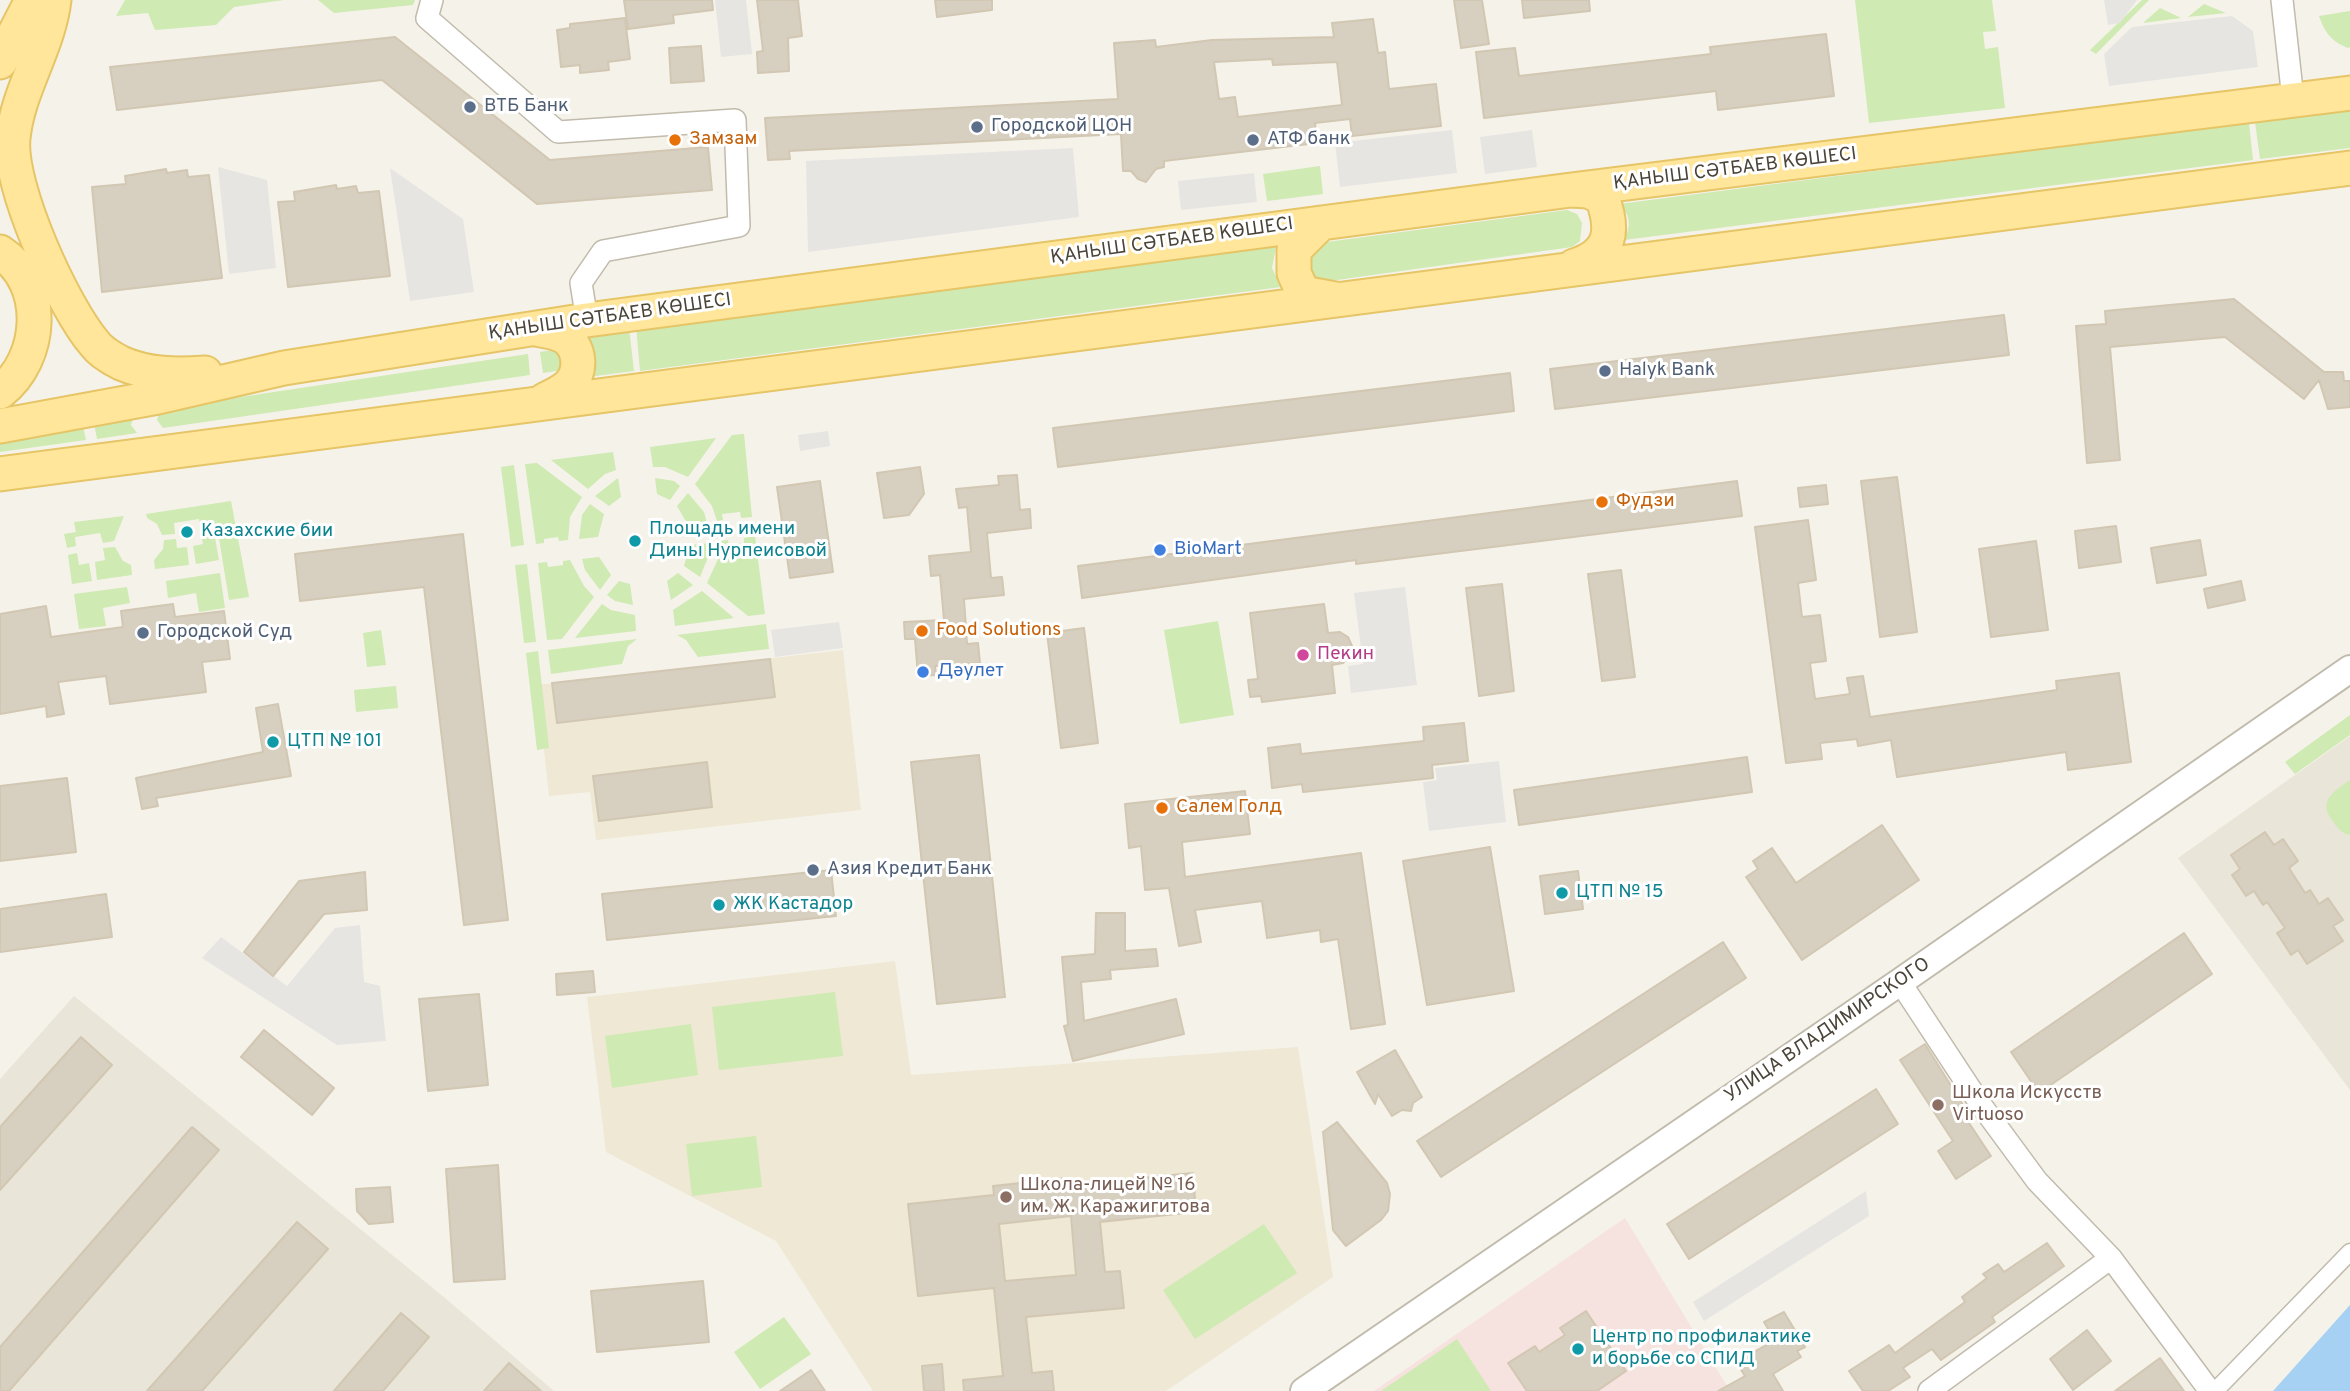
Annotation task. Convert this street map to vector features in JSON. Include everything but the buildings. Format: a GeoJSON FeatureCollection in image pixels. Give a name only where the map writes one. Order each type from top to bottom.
{"type":"FeatureCollection","features":[{"type":"Feature","properties":{"kind":"main road"},"geometry":{"type":"LineString","coordinates":[[0,36],[39,1]]}},
{"type":"Feature","properties":{"kind":"main road"},"geometry":{"type":"LineString","coordinates":[[0,62],[39,1]]}},
{"type":"Feature","properties":{"kind":"main road"},"geometry":{"type":"LineString","coordinates":[[39,1],[45,43],[17,110],[13,142],[15,176],[22,202],[62,289],[95,345],[120,362],[149,372],[178,374],[284,368]]}},
{"type":"Feature","properties":{"kind":"main road","name":"ҚАНЫШ СӘТБАЕВ КӨШЕСІ"},"geometry":{"type":"LineString","coordinates":[[0,426],[158,397],[284,368],[587,320],[1571,190],[2350,93]]}},
{"type":"Feature","properties":{"kind":"main road"},"geometry":{"type":"LineString","coordinates":[[0,474],[543,401],[2350,168]]}},
{"type":"Feature","properties":{"kind":"main road"},"geometry":{"type":"LineString","coordinates":[[1562,270],[1593,260],[1606,241],[1611,221],[1602,198],[1588,191],[1571,190]]}},
{"type":"Feature","properties":{"kind":"main road"},"geometry":{"type":"LineString","coordinates":[[1321,223],[1294,250],[1294,273],[1303,293],[1336,299]]}},
{"type":"Feature","properties":{"kind":"main road"},"geometry":{"type":"LineString","coordinates":[[0,252],[27,283],[35,310],[34,336],[21,367],[0,392]]}},
{"type":"Feature","properties":{"kind":"main road"},"geometry":{"type":"LineString","coordinates":[[534,328],[573,343],[578,360],[576,377],[566,388],[543,401]]}},
{"type":"Feature","properties":{"kind":"main road"},"geometry":{"type":"LineString","coordinates":[[158,397],[148,416],[149,428],[151,439],[167,450]]}},
{"type":"Feature","properties":{"kind":"street"},"geometry":{"type":"LineString","coordinates":[[432,0],[427,18],[558,132],[735,120],[739,226],[603,251],[581,283],[587,320]]}},
{"type":"Feature","properties":{"kind":"street"},"geometry":{"type":"LineString","coordinates":[[2282,0],[2293,99]]}},
{"type":"Feature","properties":{"kind":"street","name":"УЛИЦА ВЛАДИМИРСКОГО"},"geometry":{"type":"LineString","coordinates":[[1304,1391],[2350,669]]}},
{"type":"Feature","properties":{"kind":"street"},"geometry":{"type":"LineString","coordinates":[[1900,982],[1981,1105],[2037,1181],[2111,1258],[2212,1391],[2350,1252]]}},
{"type":"Feature","properties":{"kind":"street"},"geometry":{"type":"LineString","coordinates":[[1929,1391],[2111,1258]]}},
{"type":"Feature","properties":{"kind":"shaded area"},"geometry":{"type":"Polygon","coordinates":[[[715,0],[746,0],[752,54],[721,57],[715,0]]]}},
{"type":"Feature","properties":{"kind":"shaded area"},"geometry":{"type":"Polygon","coordinates":[[[2104,0],[2137,0],[2120,23],[2108,25],[2104,0]]]}},
{"type":"Feature","properties":{"kind":"shaded area"},"geometry":{"type":"Polygon","coordinates":[[[2232,16],[2253,31],[2258,67],[2109,86],[2104,54],[2132,27],[2232,16]]]}},
{"type":"Feature","properties":{"kind":"shaded area"},"geometry":{"type":"Polygon","coordinates":[[[1452,130],[1457,173],[1340,187],[1335,143],[1452,130]]]}},
{"type":"Feature","properties":{"kind":"shaded area"},"geometry":{"type":"Polygon","coordinates":[[[1532,130],[1537,167],[1485,174],[1480,137],[1532,130]]]}},
{"type":"Feature","properties":{"kind":"shaded area"},"geometry":{"type":"Polygon","coordinates":[[[1073,148],[1079,217],[808,252],[806,161],[1073,148]]]}},
{"type":"Feature","properties":{"kind":"shaded area"},"geometry":{"type":"Polygon","coordinates":[[[218,167],[267,180],[276,268],[229,274],[218,167]]]}},
{"type":"Feature","properties":{"kind":"shaded area"},"geometry":{"type":"Polygon","coordinates":[[[390,168],[463,219],[474,292],[410,301],[390,168]]]}},
{"type":"Feature","properties":{"kind":"shaded area"},"geometry":{"type":"Polygon","coordinates":[[[1254,173],[1257,202],[1181,210],[1178,181],[1254,173]]]}},
{"type":"Feature","properties":{"kind":"shaded area"},"geometry":{"type":"Polygon","coordinates":[[[828,431],[830,446],[800,451],[798,435],[828,431]]]}},
{"type":"Feature","properties":{"kind":"shaded area"},"geometry":{"type":"Polygon","coordinates":[[[1405,587],[1417,685],[1351,693],[1348,666],[1363,664],[1354,593],[1405,587]]]}},
{"type":"Feature","properties":{"kind":"shaded area"},"geometry":{"type":"Polygon","coordinates":[[[839,622],[843,648],[775,657],[771,630],[839,622]]]}},
{"type":"Feature","properties":{"kind":"shaded area"},"geometry":{"type":"Polygon","coordinates":[[[843,650],[861,810],[596,840],[590,792],[549,796],[537,685],[843,650]]]}},
{"type":"Feature","properties":{"kind":"shaded area"},"geometry":{"type":"Polygon","coordinates":[[[2350,736],[2350,1090],[2178,858],[2350,736]]]}},
{"type":"Feature","properties":{"kind":"shaded area"},"geometry":{"type":"Polygon","coordinates":[[[1499,761],[1506,822],[1429,831],[1423,782],[1437,780],[1435,768],[1499,761]]]}},
{"type":"Feature","properties":{"kind":"shaded area"},"geometry":{"type":"Polygon","coordinates":[[[360,925],[364,982],[380,986],[386,1041],[337,1045],[202,958],[221,937],[287,986],[335,928],[360,925]]]}},
{"type":"Feature","properties":{"kind":"shaded area","name":"Школа-лицей № 16 им. Ж. Каражигитова"},"geometry":{"type":"Polygon","coordinates":[[[895,961],[911,1075],[1298,1047],[1333,1277],[1166,1391],[873,1391],[776,1241],[606,1152],[587,997],[895,961]]]}},
{"type":"Feature","properties":{"kind":"shaded area"},"geometry":{"type":"Polygon","coordinates":[[[74,996],[445,1298],[554,1391],[0,1391],[0,1079],[74,996]]]}},
{"type":"Feature","properties":{"kind":"shaded area"},"geometry":{"type":"Polygon","coordinates":[[[1866,1191],[1869,1216],[1704,1321],[1693,1302],[1866,1191]]]}},
{"type":"Feature","properties":{"kind":"shaded area"},"geometry":{"type":"Polygon","coordinates":[[[1625,1218],[1730,1391],[1374,1391],[1625,1218]]]}},
{"type":"Feature","properties":{"kind":"green space"},"geometry":{"type":"Polygon","coordinates":[[[125,0],[284,0],[234,7],[216,25],[155,30],[148,13],[116,16],[125,0]]]}},
{"type":"Feature","properties":{"kind":"green space"},"geometry":{"type":"Polygon","coordinates":[[[318,0],[415,0],[413,5],[334,13],[318,0]]]}},
{"type":"Feature","properties":{"kind":"green space"},"geometry":{"type":"Polygon","coordinates":[[[1855,0],[1992,0],[1996,31],[1983,32],[1985,49],[1998,47],[2005,108],[1869,123],[1855,0]]]}},
{"type":"Feature","properties":{"kind":"green space"},"geometry":{"type":"Polygon","coordinates":[[[2142,0],[2149,0],[2096,54],[2090,50],[2142,0]]]}},
{"type":"Feature","properties":{"kind":"green space"},"geometry":{"type":"Polygon","coordinates":[[[2204,4],[2226,13],[2188,17],[2204,4]]]}},
{"type":"Feature","properties":{"kind":"green space"},"geometry":{"type":"Polygon","coordinates":[[[2160,8],[2181,18],[2143,23],[2160,8]]]}},
{"type":"Feature","properties":{"kind":"green space"},"geometry":{"type":"Polygon","coordinates":[[[2350,11],[2348,48],[2329,36],[2319,16],[2350,11]]]}},
{"type":"Feature","properties":{"kind":"green space"},"geometry":{"type":"Polygon","coordinates":[[[2350,110],[2350,148],[2260,159],[2255,122],[2350,110]]]}},
{"type":"Feature","properties":{"kind":"green space"},"geometry":{"type":"Polygon","coordinates":[[[2249,123],[2253,160],[1624,240],[1629,220],[1619,204],[2249,123]]]}},
{"type":"Feature","properties":{"kind":"green space"},"geometry":{"type":"Polygon","coordinates":[[[1320,166],[1323,194],[1267,201],[1263,174],[1320,166]]]}},
{"type":"Feature","properties":{"kind":"green space"},"geometry":{"type":"Polygon","coordinates":[[[1567,210],[1577,214],[1582,223],[1580,241],[1572,247],[1323,282],[1314,279],[1308,269],[1311,250],[1319,243],[1567,210]]]}},
{"type":"Feature","properties":{"kind":"green space"},"geometry":{"type":"Polygon","coordinates":[[[1276,247],[1272,268],[1281,287],[640,371],[636,326],[1276,247]]]}},
{"type":"Feature","properties":{"kind":"green space"},"geometry":{"type":"Polygon","coordinates":[[[629,327],[634,371],[588,377],[580,333],[629,327]]]}},
{"type":"Feature","properties":{"kind":"green space"},"geometry":{"type":"Polygon","coordinates":[[[552,350],[560,357],[560,368],[543,373],[540,352],[552,350]]]}},
{"type":"Feature","properties":{"kind":"green space"},"geometry":{"type":"Polygon","coordinates":[[[528,354],[530,375],[163,428],[157,420],[160,409],[528,354]]]}},
{"type":"Feature","properties":{"kind":"green space"},"geometry":{"type":"Polygon","coordinates":[[[134,415],[131,425],[137,433],[97,439],[94,423],[134,415]]]}},
{"type":"Feature","properties":{"kind":"green space"},"geometry":{"type":"Polygon","coordinates":[[[83,426],[86,440],[0,452],[0,441],[83,426]]]}},
{"type":"Feature","properties":{"kind":"green space"},"geometry":{"type":"Polygon","coordinates":[[[744,434],[752,517],[741,518],[740,512],[722,514],[723,520],[717,521],[712,506],[695,484],[732,435],[744,434]]]}},
{"type":"Feature","properties":{"kind":"green space"},"geometry":{"type":"Polygon","coordinates":[[[716,438],[688,477],[665,467],[653,467],[650,447],[716,438]]]}},
{"type":"Feature","properties":{"kind":"green space"},"geometry":{"type":"Polygon","coordinates":[[[613,452],[616,470],[605,474],[588,489],[551,460],[613,452]]]}},
{"type":"Feature","properties":{"kind":"green space"},"geometry":{"type":"Polygon","coordinates":[[[537,463],[582,497],[570,517],[568,540],[559,541],[558,537],[544,539],[544,543],[536,544],[525,464],[537,463]]]}},
{"type":"Feature","properties":{"kind":"green space"},"geometry":{"type":"Polygon","coordinates":[[[514,465],[524,545],[511,547],[501,467],[514,465]]]}},
{"type":"Feature","properties":{"kind":"green space"},"geometry":{"type":"Polygon","coordinates":[[[618,478],[621,497],[609,506],[595,496],[618,478]]]}},
{"type":"Feature","properties":{"kind":"green space"},"geometry":{"type":"Polygon","coordinates":[[[655,478],[674,481],[680,486],[670,500],[657,494],[655,478]]]}},
{"type":"Feature","properties":{"kind":"green space"},"geometry":{"type":"Polygon","coordinates":[[[688,493],[704,512],[707,523],[688,525],[677,506],[688,493]]]}},
{"type":"Feature","properties":{"kind":"green space"},"geometry":{"type":"Polygon","coordinates":[[[231,501],[249,597],[229,600],[217,526],[201,528],[199,519],[174,523],[175,534],[162,535],[157,524],[147,518],[146,514],[231,501]]]}},
{"type":"Feature","properties":{"kind":"green space"},"geometry":{"type":"Polygon","coordinates":[[[590,504],[604,514],[598,537],[579,539],[582,515],[590,504]]]}},
{"type":"Feature","properties":{"kind":"green space"},"geometry":{"type":"Polygon","coordinates":[[[124,516],[114,541],[103,543],[100,533],[75,537],[76,546],[67,548],[64,534],[76,532],[74,522],[124,516]]]}},
{"type":"Feature","properties":{"kind":"green space"},"geometry":{"type":"Polygon","coordinates":[[[214,532],[219,560],[196,564],[193,546],[203,544],[201,534],[214,532]]]}},
{"type":"Feature","properties":{"kind":"green space"},"geometry":{"type":"Polygon","coordinates":[[[755,536],[765,614],[748,616],[707,583],[718,559],[720,541],[728,540],[729,545],[744,543],[744,538],[755,536]]]}},
{"type":"Feature","properties":{"kind":"green space"},"geometry":{"type":"Polygon","coordinates":[[[176,539],[177,548],[187,547],[189,565],[155,569],[154,560],[163,549],[164,540],[176,539]]]}},
{"type":"Feature","properties":{"kind":"green space"},"geometry":{"type":"Polygon","coordinates":[[[711,543],[700,577],[684,566],[690,545],[711,543]]]}},
{"type":"Feature","properties":{"kind":"green space"},"geometry":{"type":"Polygon","coordinates":[[[115,547],[123,561],[131,565],[132,575],[97,580],[95,562],[105,560],[103,548],[115,547]]]}},
{"type":"Feature","properties":{"kind":"green space"},"geometry":{"type":"Polygon","coordinates":[[[77,553],[79,565],[89,563],[92,581],[72,584],[68,555],[77,553]]]}},
{"type":"Feature","properties":{"kind":"green space"},"geometry":{"type":"Polygon","coordinates":[[[599,557],[611,575],[600,590],[585,570],[582,559],[599,557]]]}},
{"type":"Feature","properties":{"kind":"green space"},"geometry":{"type":"Polygon","coordinates":[[[570,560],[584,586],[594,597],[562,639],[547,640],[538,563],[547,562],[548,567],[563,565],[563,561],[570,560]]]}},
{"type":"Feature","properties":{"kind":"green space"},"geometry":{"type":"Polygon","coordinates":[[[527,564],[536,642],[524,643],[515,565],[527,564]]]}},
{"type":"Feature","properties":{"kind":"green space"},"geometry":{"type":"Polygon","coordinates":[[[220,573],[225,608],[199,612],[196,593],[168,598],[166,581],[220,573]]]}},
{"type":"Feature","properties":{"kind":"green space"},"geometry":{"type":"Polygon","coordinates":[[[678,573],[693,585],[671,600],[667,581],[678,573]]]}},
{"type":"Feature","properties":{"kind":"green space"},"geometry":{"type":"Polygon","coordinates":[[[619,581],[630,584],[633,605],[615,601],[607,595],[619,581]]]}},
{"type":"Feature","properties":{"kind":"green space"},"geometry":{"type":"Polygon","coordinates":[[[127,587],[130,603],[103,608],[106,626],[79,629],[74,594],[127,587]]]}},
{"type":"Feature","properties":{"kind":"green space"},"geometry":{"type":"Polygon","coordinates":[[[702,591],[734,618],[675,626],[673,610],[702,591]]]}},
{"type":"Feature","properties":{"kind":"green space"},"geometry":{"type":"Polygon","coordinates":[[[602,604],[611,610],[635,615],[636,631],[575,638],[602,604]]]}},
{"type":"Feature","properties":{"kind":"green space"},"geometry":{"type":"Polygon","coordinates":[[[1218,621],[1234,715],[1180,724],[1164,630],[1218,621]]]}},
{"type":"Feature","properties":{"kind":"green space"},"geometry":{"type":"Polygon","coordinates":[[[766,624],[769,649],[698,657],[686,640],[677,635],[766,624]]]}},
{"type":"Feature","properties":{"kind":"green space"},"geometry":{"type":"Polygon","coordinates":[[[381,630],[386,665],[367,667],[363,633],[381,630]]]}},
{"type":"Feature","properties":{"kind":"green space"},"geometry":{"type":"Polygon","coordinates":[[[637,639],[628,646],[622,664],[551,674],[548,650],[637,639]]]}},
{"type":"Feature","properties":{"kind":"green space"},"geometry":{"type":"Polygon","coordinates":[[[538,651],[549,748],[537,750],[526,653],[538,651]]]}},
{"type":"Feature","properties":{"kind":"green space"},"geometry":{"type":"Polygon","coordinates":[[[396,686],[398,708],[356,712],[354,690],[396,686]]]}},
{"type":"Feature","properties":{"kind":"green space"},"geometry":{"type":"Polygon","coordinates":[[[2350,715],[2350,735],[2295,774],[2285,762],[2350,715]]]}},
{"type":"Feature","properties":{"kind":"green space"},"geometry":{"type":"Polygon","coordinates":[[[2350,780],[2349,835],[2337,827],[2326,807],[2330,797],[2350,780]]]}},
{"type":"Feature","properties":{"kind":"green space"},"geometry":{"type":"Polygon","coordinates":[[[835,992],[843,1056],[719,1070],[712,1007],[835,992]]]}},
{"type":"Feature","properties":{"kind":"green space"},"geometry":{"type":"Polygon","coordinates":[[[691,1024],[698,1075],[612,1088],[605,1036],[691,1024]]]}},
{"type":"Feature","properties":{"kind":"green space"},"geometry":{"type":"Polygon","coordinates":[[[756,1136],[762,1187],[692,1196],[686,1144],[756,1136]]]}},
{"type":"Feature","properties":{"kind":"green space"},"geometry":{"type":"Polygon","coordinates":[[[1264,1224],[1297,1273],[1195,1339],[1163,1290],[1264,1224]]]}},
{"type":"Feature","properties":{"kind":"green space"},"geometry":{"type":"Polygon","coordinates":[[[784,1317],[811,1354],[760,1389],[734,1352],[784,1317]]]}},
{"type":"Feature","properties":{"kind":"green space"},"geometry":{"type":"Polygon","coordinates":[[[1457,1339],[1491,1391],[1381,1391],[1457,1339]]]}},
{"type":"Feature","properties":{"kind":"water"},"geometry":{"type":"Polygon","coordinates":[[[2350,1305],[2350,1391],[2273,1391],[2350,1305]]]}},
{"type":"Feature","properties":{"kind":"place","name":"ВТБ Банк"},"geometry":{"type":"Point","coordinates":[470,107]}},
{"type":"Feature","properties":{"kind":"place","name":"Городской ЦОН"},"geometry":{"type":"Point","coordinates":[977,127]}},
{"type":"Feature","properties":{"kind":"place","name":"Замзам"},"geometry":{"type":"Point","coordinates":[675,140]}},
{"type":"Feature","properties":{"kind":"place","name":"АТФ банк"},"geometry":{"type":"Point","coordinates":[1253,140]}},
{"type":"Feature","properties":{"kind":"place","name":"Halyk Bank"},"geometry":{"type":"Point","coordinates":[1605,371]}},
{"type":"Feature","properties":{"kind":"place","name":"Фудзи"},"geometry":{"type":"Point","coordinates":[1602,502]}},
{"type":"Feature","properties":{"kind":"place","name":"Казахские бии"},"geometry":{"type":"Point","coordinates":[187,532]}},
{"type":"Feature","properties":{"kind":"place","name":"Площадь имени Дины Нурпеисовой"},"geometry":{"type":"Point","coordinates":[635,541]}},
{"type":"Feature","properties":{"kind":"place","name":"BioMart"},"geometry":{"type":"Point","coordinates":[1160,550]}},
{"type":"Feature","properties":{"kind":"place","name":"Food Solutions"},"geometry":{"type":"Point","coordinates":[922,631]}},
{"type":"Feature","properties":{"kind":"place","name":"Городской Суд"},"geometry":{"type":"Point","coordinates":[143,633]}},
{"type":"Feature","properties":{"kind":"place","name":"Пекин"},"geometry":{"type":"Point","coordinates":[1303,655]}},
{"type":"Feature","properties":{"kind":"place","name":"Дәулет"},"geometry":{"type":"Point","coordinates":[923,672]}},
{"type":"Feature","properties":{"kind":"place","name":"ЦТП № 101"},"geometry":{"type":"Point","coordinates":[273,742]}},
{"type":"Feature","properties":{"kind":"place","name":"Салем Голд"},"geometry":{"type":"Point","coordinates":[1162,808]}},
{"type":"Feature","properties":{"kind":"place","name":"Азия Кредит Банк"},"geometry":{"type":"Point","coordinates":[813,870]}},
{"type":"Feature","properties":{"kind":"place","name":"ЦТП № 15"},"geometry":{"type":"Point","coordinates":[1562,893]}},
{"type":"Feature","properties":{"kind":"place","name":"ЖК Кастадор"},"geometry":{"type":"Point","coordinates":[719,905]}},
{"type":"Feature","properties":{"kind":"place","name":"Школа Искусств Virtuoso"},"geometry":{"type":"Point","coordinates":[1938,1105]}},
{"type":"Feature","properties":{"kind":"place","name":"Школа-лицей № 16 им. Ж. Каражигитова"},"geometry":{"type":"Point","coordinates":[1006,1197]}},
{"type":"Feature","properties":{"kind":"place","name":"Центр по профилактике и борьбе со СПИД"},"geometry":{"type":"Point","coordinates":[1578,1349]}}]}
